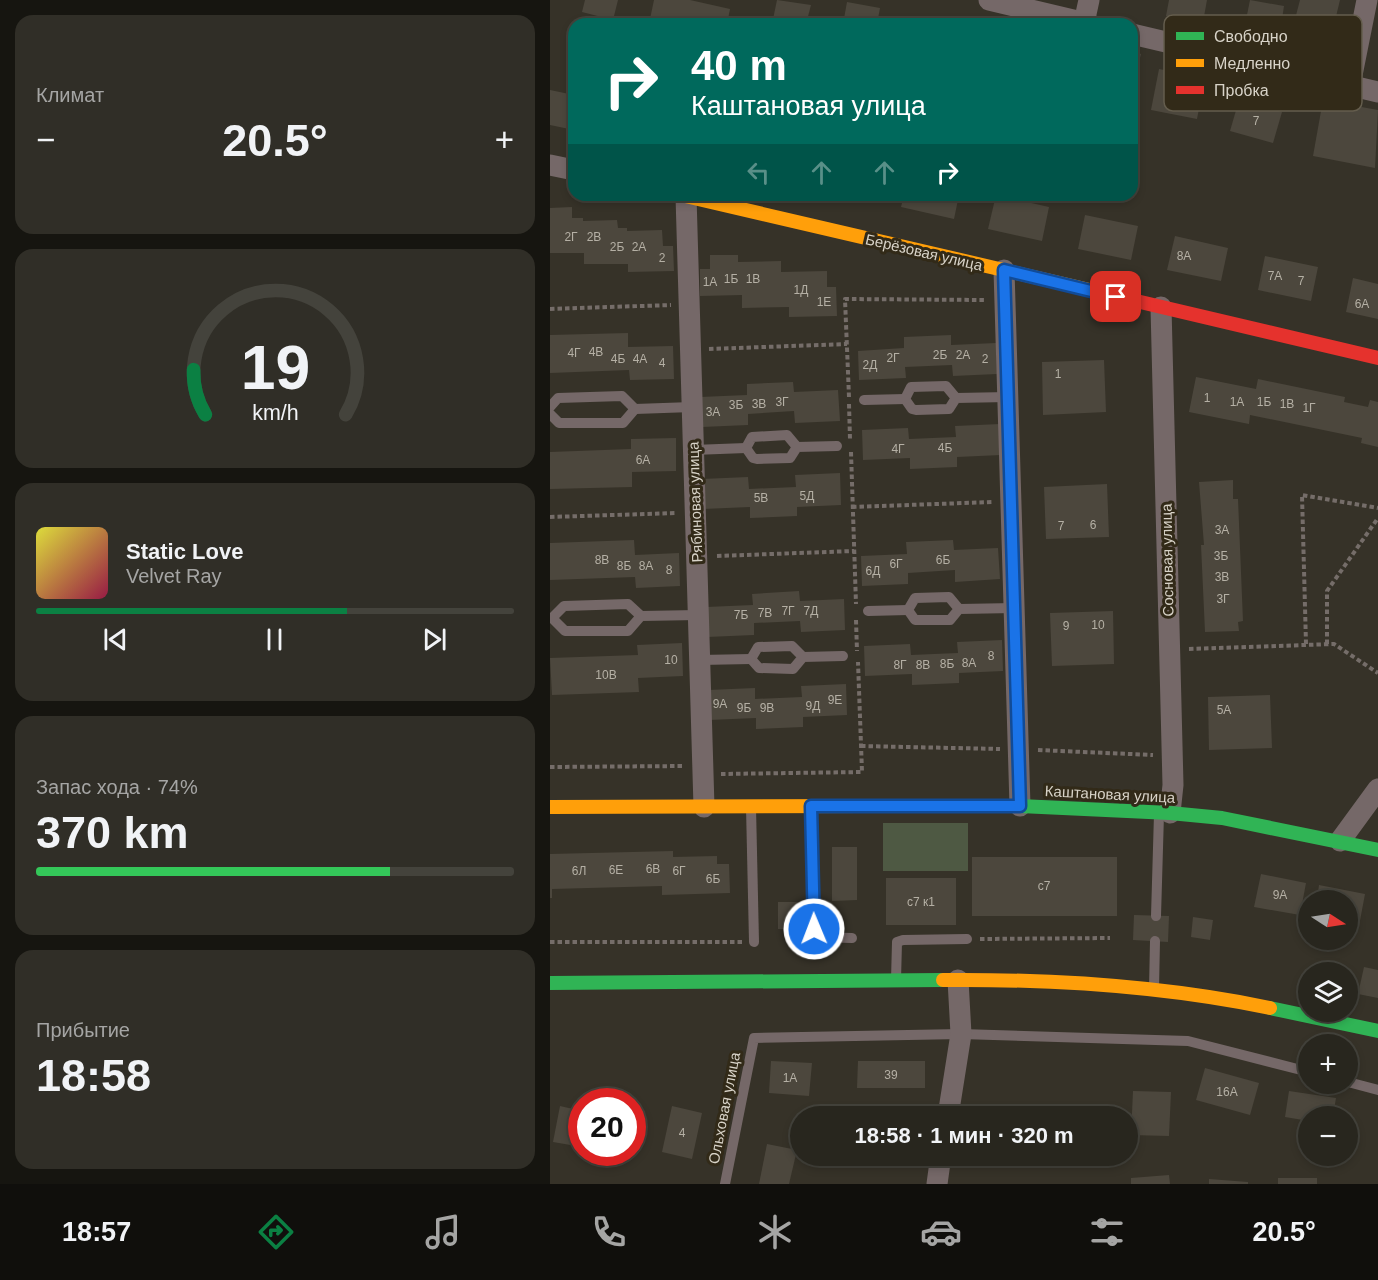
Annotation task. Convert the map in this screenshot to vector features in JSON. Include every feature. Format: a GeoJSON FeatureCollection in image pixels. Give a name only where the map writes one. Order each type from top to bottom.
{"type":"FeatureCollection","features":[{"type":"Feature","properties":{"kind":"street"},"geometry":{"type":"LineString","coordinates":[[989,0],[1066,18]]}},
{"type":"Feature","properties":{"kind":"street"},"geometry":{"type":"LineString","coordinates":[[1087,18],[1089,0]]}},
{"type":"Feature","properties":{"kind":"street"},"geometry":{"type":"LineString","coordinates":[[1362,25],[1367,0]]}},
{"type":"Feature","properties":{"kind":"street"},"geometry":{"type":"LineString","coordinates":[[1138,35],[1164,41]]}},
{"type":"Feature","properties":{"kind":"street"},"geometry":{"type":"LineString","coordinates":[[1362,88],[1378,92]]}},
{"type":"Feature","properties":{"kind":"street"},"geometry":{"type":"LineString","coordinates":[[550,165],[568,169]]}},
{"type":"Feature","properties":{"kind":"street","name":"Рябиновая улица"},"geometry":{"type":"LineString","coordinates":[[683,201],[691,349],[704,807]]}},
{"type":"Feature","properties":{"kind":"street","name":"Берёзовая улица"},"geometry":{"type":"LineString","coordinates":[[705,201],[1378,357]]}},
{"type":"Feature","properties":{"kind":"street"},"geometry":{"type":"LineString","coordinates":[[1004,270],[1020,806]]}},
{"type":"Feature","properties":{"kind":"street","name":"Сосновая улица"},"geometry":{"type":"LineString","coordinates":[[1161,307],[1173,785],[1165,813]]}},
{"type":"Feature","properties":{"kind":"street"},"geometry":{"type":"LineString","coordinates":[[1340,841],[1378,789]]}},
{"type":"Feature","properties":{"kind":"street","name":"Каштановая улица"},"geometry":{"type":"LineString","coordinates":[[550,807],[1020,806],[1165,813],[1222,818],[1378,850]]}},
{"type":"Feature","properties":{"kind":"street"},"geometry":{"type":"LineString","coordinates":[[950,1106],[961,1034],[958,980]]}},
{"type":"Feature","properties":{"kind":"street"},"geometry":{"type":"LineString","coordinates":[[550,983],[958,980],[1154,989],[1208,995],[1378,1031]]}},
{"type":"Feature","properties":{"kind":"street"},"geometry":{"type":"LineString","coordinates":[[937,1184],[940,1166]]}},
{"type":"Feature","properties":{"kind":"lane"},"geometry":{"type":"LineString","coordinates":[[905,399],[912,387],[949,387],[956,398]]}},
{"type":"Feature","properties":{"kind":"lane"},"geometry":{"type":"LineString","coordinates":[[550,407],[558,398],[622,396],[635,409],[692,407]]}},
{"type":"Feature","properties":{"kind":"lane"},"geometry":{"type":"LineString","coordinates":[[956,398],[1008,397]]}},
{"type":"Feature","properties":{"kind":"lane"},"geometry":{"type":"LineString","coordinates":[[905,399],[912,409],[926,410],[949,409],[956,398]]}},
{"type":"Feature","properties":{"kind":"lane"},"geometry":{"type":"LineString","coordinates":[[864,400],[905,399]]}},
{"type":"Feature","properties":{"kind":"lane"},"geometry":{"type":"LineString","coordinates":[[550,414],[559,423],[623,423],[635,409]]}},
{"type":"Feature","properties":{"kind":"lane"},"geometry":{"type":"LineString","coordinates":[[746,448],[752,437],[787,435],[797,447]]}},
{"type":"Feature","properties":{"kind":"lane"},"geometry":{"type":"LineString","coordinates":[[797,447],[837,446]]}},
{"type":"Feature","properties":{"kind":"lane"},"geometry":{"type":"LineString","coordinates":[[746,448],[753,458],[757,459],[790,458],[797,447]]}},
{"type":"Feature","properties":{"kind":"lane"},"geometry":{"type":"LineString","coordinates":[[693,450],[746,448]]}},
{"type":"Feature","properties":{"kind":"lane"},"geometry":{"type":"LineString","coordinates":[[908,610],[915,598],[949,597],[959,609]]}},
{"type":"Feature","properties":{"kind":"lane"},"geometry":{"type":"LineString","coordinates":[[641,616],[628,630],[565,631],[551,618],[564,606],[628,604],[641,616],[698,615]]}},
{"type":"Feature","properties":{"kind":"lane"},"geometry":{"type":"LineString","coordinates":[[959,609],[1015,608]]}},
{"type":"Feature","properties":{"kind":"lane"},"geometry":{"type":"LineString","coordinates":[[908,610],[915,620],[952,620],[959,609]]}},
{"type":"Feature","properties":{"kind":"lane"},"geometry":{"type":"LineString","coordinates":[[868,611],[908,610]]}},
{"type":"Feature","properties":{"kind":"lane"},"geometry":{"type":"LineString","coordinates":[[751,659],[758,647],[792,645],[803,657]]}},
{"type":"Feature","properties":{"kind":"lane"},"geometry":{"type":"LineString","coordinates":[[700,660],[751,659],[759,668],[793,669],[803,657],[843,656]]}},
{"type":"Feature","properties":{"kind":"lane"},"geometry":{"type":"LineString","coordinates":[[811,806],[814,929],[817,937],[824,939],[852,938]]}},
{"type":"Feature","properties":{"kind":"lane"},"geometry":{"type":"LineString","coordinates":[[751,807],[754,942]]}},
{"type":"Feature","properties":{"kind":"lane"},"geometry":{"type":"LineString","coordinates":[[1156,916],[1165,813]]}},
{"type":"Feature","properties":{"kind":"lane"},"geometry":{"type":"LineString","coordinates":[[896,980],[897,942],[967,939]]}},
{"type":"Feature","properties":{"kind":"lane"},"geometry":{"type":"LineString","coordinates":[[1154,989],[1155,941]]}},
{"type":"Feature","properties":{"kind":"lane"},"geometry":{"type":"LineString","coordinates":[[961,1034],[1188,1041],[1298,1069]]}},
{"type":"Feature","properties":{"kind":"lane","name":"Ольховая улица"},"geometry":{"type":"LineString","coordinates":[[725,1184],[754,1038],[961,1034]]}},
{"type":"Feature","properties":{"kind":"lane"},"geometry":{"type":"LineString","coordinates":[[1358,1085],[1378,1090]]}},
{"type":"Feature","properties":{"kind":"path"},"geometry":{"type":"LineString","coordinates":[[550,767],[862,772],[845,299],[1005,300]]}},
{"type":"Feature","properties":{"kind":"path"},"geometry":{"type":"LineString","coordinates":[[550,309],[689,305]]}},
{"type":"Feature","properties":{"kind":"path"},"geometry":{"type":"LineString","coordinates":[[691,349],[847,344]]}},
{"type":"Feature","properties":{"kind":"path"},"geometry":{"type":"LineString","coordinates":[[1306,644],[1300,498],[1306,494],[1378,508]]}},
{"type":"Feature","properties":{"kind":"path"},"geometry":{"type":"LineString","coordinates":[[852,507],[1011,501]]}},
{"type":"Feature","properties":{"kind":"path"},"geometry":{"type":"LineString","coordinates":[[550,517],[696,512]]}},
{"type":"Feature","properties":{"kind":"path"},"geometry":{"type":"LineString","coordinates":[[1327,644],[1327,591],[1378,518]]}},
{"type":"Feature","properties":{"kind":"path"},"geometry":{"type":"LineString","coordinates":[[697,557],[854,551]]}},
{"type":"Feature","properties":{"kind":"path"},"geometry":{"type":"LineString","coordinates":[[1169,649],[1327,644],[1339,646],[1378,673]]}},
{"type":"Feature","properties":{"kind":"path"},"geometry":{"type":"LineString","coordinates":[[967,939],[1110,938]]}},
{"type":"Feature","properties":{"kind":"path"},"geometry":{"type":"LineString","coordinates":[[550,942],[754,942]]}},
{"type":"Feature","properties":{"kind":"green space"},"geometry":{"type":"Polygon","coordinates":[[[883,823],[968,823],[968,871],[883,871],[883,823]]]}},
{"type":"Feature","properties":{"kind":"building"},"geometry":{"type":"Polygon","coordinates":[[[585,0],[618,0],[614,18],[582,12],[585,0]]]}},
{"type":"Feature","properties":{"kind":"building"},"geometry":{"type":"Polygon","coordinates":[[[654,0],[690,0],[730,9],[728,18],[650,18],[654,0]]]}},
{"type":"Feature","properties":{"kind":"building"},"geometry":{"type":"Polygon","coordinates":[[[777,0],[811,5],[808,18],[773,18],[777,0]]]}},
{"type":"Feature","properties":{"kind":"building"},"geometry":{"type":"Polygon","coordinates":[[[1169,0],[1207,0],[1204,15],[1166,15],[1169,0]]]}},
{"type":"Feature","properties":{"kind":"building"},"geometry":{"type":"Polygon","coordinates":[[[1250,0],[1284,6],[1283,15],[1247,15],[1250,0]]]}},
{"type":"Feature","properties":{"kind":"building"},"geometry":{"type":"Polygon","coordinates":[[[1300,0],[1340,0],[1336,15],[1296,15],[1300,0]]]}},
{"type":"Feature","properties":{"kind":"building"},"geometry":{"type":"Polygon","coordinates":[[[847,2],[880,8],[878,18],[844,18],[847,2]]]}},
{"type":"Feature","properties":{"kind":"building"},"geometry":{"type":"Polygon","coordinates":[[[1159,69],[1164,70],[1164,111],[1199,111],[1197,119],[1151,110],[1159,69]]]}},
{"type":"Feature","properties":{"kind":"building"},"geometry":{"type":"Polygon","coordinates":[[[550,90],[568,94],[568,129],[550,125],[550,90]]]}},
{"type":"Feature","properties":{"kind":"building"},"geometry":{"type":"Polygon","coordinates":[[[1362,107],[1378,110],[1375,168],[1313,156],[1321,111],[1362,111],[1362,107]]]}},
{"type":"Feature","properties":{"kind":"building"},"geometry":{"type":"Polygon","coordinates":[[[1236,111],[1282,112],[1273,143],[1230,131],[1236,111]]]}},
{"type":"Feature","properties":{"kind":"building"},"geometry":{"type":"Polygon","coordinates":[[[902,201],[958,201],[954,219],[901,207],[902,201]]]}},
{"type":"Feature","properties":{"kind":"building"},"geometry":{"type":"Polygon","coordinates":[[[995,201],[1022,201],[1049,207],[1042,241],[988,229],[995,201]]]}},
{"type":"Feature","properties":{"kind":"building"},"geometry":{"type":"Polygon","coordinates":[[[572,207],[572,218],[583,218],[583,221],[617,220],[618,228],[627,228],[627,231],[662,230],[663,246],[673,246],[674,271],[628,272],[628,264],[584,264],[584,253],[550,253],[550,208],[572,207]]]}},
{"type":"Feature","properties":{"kind":"building"},"geometry":{"type":"Polygon","coordinates":[[[1085,215],[1138,226],[1131,260],[1078,249],[1085,215]]]}},
{"type":"Feature","properties":{"kind":"building"},"geometry":{"type":"Polygon","coordinates":[[[1175,236],[1228,248],[1221,281],[1167,270],[1175,236]]]}},
{"type":"Feature","properties":{"kind":"building"},"geometry":{"type":"Polygon","coordinates":[[[710,255],[738,255],[738,262],[781,261],[781,272],[827,271],[827,287],[836,287],[837,316],[789,317],[789,307],[742,308],[742,295],[700,296],[700,269],[710,269],[710,255]]]}},
{"type":"Feature","properties":{"kind":"building"},"geometry":{"type":"Polygon","coordinates":[[[1265,256],[1318,267],[1311,301],[1258,290],[1265,256]]]}},
{"type":"Feature","properties":{"kind":"building"},"geometry":{"type":"Polygon","coordinates":[[[1353,278],[1378,284],[1378,319],[1346,312],[1353,278]]]}},
{"type":"Feature","properties":{"kind":"building"},"geometry":{"type":"Polygon","coordinates":[[[628,333],[628,347],[673,346],[674,379],[630,380],[629,370],[550,373],[550,335],[628,333]]]}},
{"type":"Feature","properties":{"kind":"building"},"geometry":{"type":"Polygon","coordinates":[[[951,335],[951,345],[996,343],[997,374],[953,376],[952,365],[905,367],[906,378],[859,380],[858,351],[904,348],[904,337],[951,335]]]}},
{"type":"Feature","properties":{"kind":"building"},"geometry":{"type":"Polygon","coordinates":[[[1104,360],[1106,412],[1043,415],[1042,362],[1104,360]]]}},
{"type":"Feature","properties":{"kind":"building"},"geometry":{"type":"Polygon","coordinates":[[[1196,377],[1256,389],[1258,379],[1345,397],[1344,402],[1368,407],[1370,400],[1378,402],[1378,447],[1361,443],[1362,438],[1250,415],[1249,424],[1189,412],[1196,377]]]}},
{"type":"Feature","properties":{"kind":"building"},"geometry":{"type":"Polygon","coordinates":[[[793,382],[794,392],[838,390],[840,421],[795,423],[794,411],[748,414],[748,425],[702,427],[700,397],[747,395],[747,384],[793,382]]]}},
{"type":"Feature","properties":{"kind":"building"},"geometry":{"type":"Polygon","coordinates":[[[1000,424],[1001,455],[957,457],[957,467],[910,469],[910,458],[863,460],[862,430],[908,428],[909,439],[956,437],[955,426],[1000,424]]]}},
{"type":"Feature","properties":{"kind":"building"},"geometry":{"type":"Polygon","coordinates":[[[676,438],[676,471],[632,472],[632,487],[550,489],[550,452],[631,449],[631,439],[676,438]]]}},
{"type":"Feature","properties":{"kind":"building"},"geometry":{"type":"Polygon","coordinates":[[[840,473],[841,505],[797,507],[797,516],[750,518],[750,507],[703,509],[702,479],[748,477],[749,489],[796,487],[795,475],[840,473]]]}},
{"type":"Feature","properties":{"kind":"building"},"geometry":{"type":"Polygon","coordinates":[[[1233,480],[1233,499],[1238,499],[1243,621],[1238,622],[1239,631],[1205,632],[1201,545],[1204,545],[1199,482],[1233,480]]]}},
{"type":"Feature","properties":{"kind":"building"},"geometry":{"type":"Polygon","coordinates":[[[1107,484],[1109,537],[1046,539],[1044,487],[1107,484]]]}},
{"type":"Feature","properties":{"kind":"building"},"geometry":{"type":"Polygon","coordinates":[[[634,540],[635,555],[679,553],[680,586],[636,588],[635,577],[550,580],[550,543],[634,540]]]}},
{"type":"Feature","properties":{"kind":"building"},"geometry":{"type":"Polygon","coordinates":[[[953,540],[954,550],[998,548],[1000,579],[955,582],[955,570],[908,573],[908,584],[862,586],[861,556],[907,554],[906,542],[953,540]]]}},
{"type":"Feature","properties":{"kind":"building"},"geometry":{"type":"Polygon","coordinates":[[[799,591],[800,601],[844,599],[845,630],[801,632],[800,621],[754,623],[754,635],[707,637],[706,607],[753,605],[752,594],[799,591]]]}},
{"type":"Feature","properties":{"kind":"building"},"geometry":{"type":"Polygon","coordinates":[[[1113,611],[1114,664],[1052,666],[1050,613],[1113,611]]]}},
{"type":"Feature","properties":{"kind":"building"},"geometry":{"type":"Polygon","coordinates":[[[1002,640],[1003,671],[959,673],[959,683],[912,685],[912,674],[865,676],[864,646],[910,644],[911,655],[958,653],[957,642],[1002,640]]]}},
{"type":"Feature","properties":{"kind":"building"},"geometry":{"type":"Polygon","coordinates":[[[682,643],[683,676],[638,678],[639,692],[552,695],[550,658],[638,655],[637,645],[682,643]]]}},
{"type":"Feature","properties":{"kind":"building"},"geometry":{"type":"Polygon","coordinates":[[[846,684],[847,715],[803,717],[803,727],[756,729],[756,718],[709,720],[708,690],[755,688],[755,699],[802,697],[801,686],[846,684]]]}},
{"type":"Feature","properties":{"kind":"building"},"geometry":{"type":"Polygon","coordinates":[[[1270,695],[1272,748],[1209,750],[1208,697],[1270,695]]]}},
{"type":"Feature","properties":{"kind":"building"},"geometry":{"type":"Polygon","coordinates":[[[832,847],[857,847],[857,900],[832,901],[832,847]]]}},
{"type":"Feature","properties":{"kind":"building"},"geometry":{"type":"Polygon","coordinates":[[[673,851],[673,857],[717,856],[717,864],[729,864],[730,893],[662,895],[662,886],[552,889],[552,898],[550,898],[550,854],[673,851]]]}},
{"type":"Feature","properties":{"kind":"building"},"geometry":{"type":"Polygon","coordinates":[[[972,857],[1117,857],[1117,916],[972,916],[972,857]]]}},
{"type":"Feature","properties":{"kind":"building"},"geometry":{"type":"Polygon","coordinates":[[[1261,874],[1306,883],[1305,890],[1298,890],[1298,915],[1254,907],[1261,874]]]}},
{"type":"Feature","properties":{"kind":"building"},"geometry":{"type":"Polygon","coordinates":[[[886,878],[956,878],[956,925],[886,925],[886,878]]]}},
{"type":"Feature","properties":{"kind":"building"},"geometry":{"type":"Polygon","coordinates":[[[1319,885],[1345,890],[1318,890],[1319,885]]]}},
{"type":"Feature","properties":{"kind":"building"},"geometry":{"type":"Polygon","coordinates":[[[1358,893],[1365,894],[1358,926],[1358,893]]]}},
{"type":"Feature","properties":{"kind":"building"},"geometry":{"type":"Polygon","coordinates":[[[778,902],[799,902],[798,929],[778,929],[778,902]]]}},
{"type":"Feature","properties":{"kind":"building"},"geometry":{"type":"Polygon","coordinates":[[[1134,915],[1169,916],[1168,942],[1133,940],[1134,915]]]}},
{"type":"Feature","properties":{"kind":"building"},"geometry":{"type":"Polygon","coordinates":[[[1193,917],[1213,920],[1210,940],[1191,937],[1193,917]]]}},
{"type":"Feature","properties":{"kind":"building"},"geometry":{"type":"Polygon","coordinates":[[[1364,967],[1378,970],[1378,998],[1358,994],[1364,967]]]}},
{"type":"Feature","properties":{"kind":"building"},"geometry":{"type":"Polygon","coordinates":[[[771,1061],[812,1063],[809,1096],[769,1093],[771,1061]]]}},
{"type":"Feature","properties":{"kind":"building"},"geometry":{"type":"Polygon","coordinates":[[[858,1061],[925,1061],[925,1088],[857,1088],[858,1061]]]}},
{"type":"Feature","properties":{"kind":"building"},"geometry":{"type":"Polygon","coordinates":[[[1205,1068],[1259,1083],[1250,1115],[1196,1100],[1205,1068]]]}},
{"type":"Feature","properties":{"kind":"building"},"geometry":{"type":"Polygon","coordinates":[[[1133,1091],[1171,1092],[1169,1136],[1138,1135],[1138,1106],[1132,1106],[1133,1091]]]}},
{"type":"Feature","properties":{"kind":"building"},"geometry":{"type":"Polygon","coordinates":[[[1289,1091],[1336,1098],[1335,1106],[1298,1106],[1298,1119],[1285,1117],[1289,1091]]]}},
{"type":"Feature","properties":{"kind":"building"},"geometry":{"type":"Polygon","coordinates":[[[560,1106],[568,1108],[568,1145],[553,1142],[560,1106]]]}},
{"type":"Feature","properties":{"kind":"building"},"geometry":{"type":"Polygon","coordinates":[[[672,1106],[702,1113],[692,1159],[662,1152],[672,1106]]]}},
{"type":"Feature","properties":{"kind":"building"},"geometry":{"type":"Polygon","coordinates":[[[767,1144],[790,1149],[790,1166],[793,1166],[789,1184],[759,1184],[767,1144]]]}},
{"type":"Feature","properties":{"kind":"building"},"geometry":{"type":"Polygon","coordinates":[[[1169,1175],[1170,1184],[1131,1184],[1131,1178],[1169,1175]]]}},
{"type":"Feature","properties":{"kind":"building"},"geometry":{"type":"Polygon","coordinates":[[[1278,1178],[1317,1178],[1317,1184],[1278,1184],[1278,1178]]]}},
{"type":"Feature","properties":{"kind":"building"},"geometry":{"type":"Polygon","coordinates":[[[1209,1179],[1248,1182],[1248,1184],[1209,1184],[1209,1179]]]}},
{"type":"Feature","properties":{"kind":"traffic: fast"},"geometry":{"type":"LineString","coordinates":[[864,806],[1020,806],[1170,813],[1222,818],[1378,850]]}},
{"type":"Feature","properties":{"kind":"traffic: fast"},"geometry":{"type":"LineString","coordinates":[[550,983],[943,980]]}},
{"type":"Feature","properties":{"kind":"traffic: fast"},"geometry":{"type":"LineString","coordinates":[[1270,1008],[1378,1031]]}},
{"type":"Feature","properties":{"kind":"traffic: slow"},"geometry":{"type":"LineString","coordinates":[[707,201],[1098,292]]}},
{"type":"Feature","properties":{"kind":"traffic: slow"},"geometry":{"type":"LineString","coordinates":[[550,807],[864,806]]}},
{"type":"Feature","properties":{"kind":"traffic: slow"},"geometry":{"type":"LineString","coordinates":[[943,980],[1108,985],[1190,994],[1270,1008]]}},
{"type":"Feature","properties":{"kind":"traffic: jam"},"geometry":{"type":"LineString","coordinates":[[1098,292],[1378,358]]}},
{"type":"Feature","properties":{"kind":"route"},"geometry":{"type":"LineString","coordinates":[[814,929],[811,806],[1020,806],[1004,270],[1116,297]]}}]}
